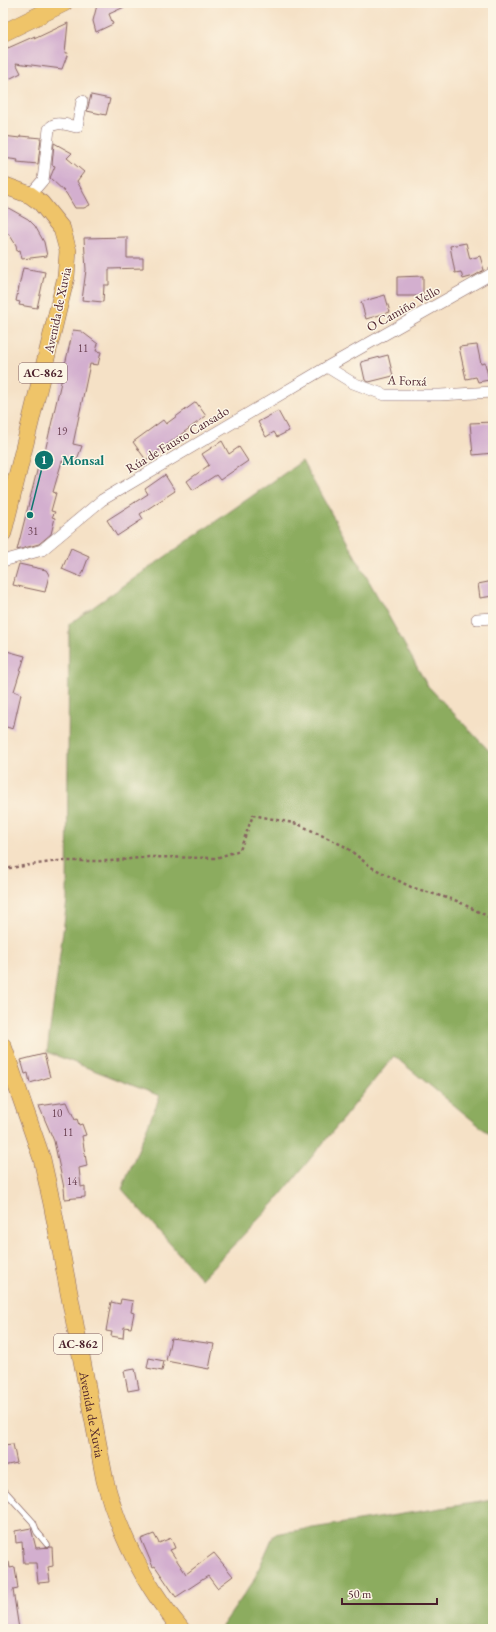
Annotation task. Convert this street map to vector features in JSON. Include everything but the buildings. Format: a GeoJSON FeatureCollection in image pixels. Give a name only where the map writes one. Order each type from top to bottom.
{"type":"FeatureCollection","features":[{"type":"Feature","properties":{"kind":"main road"},"geometry":{"type":"LineString","coordinates":[[3,32],[64,3]]}},
{"type":"Feature","properties":{"kind":"main road","name":"Avenida de Xuvia"},"geometry":{"type":"LineString","coordinates":[[3,185],[30,195],[41,203],[62,229],[68,251],[66,277],[3,534]]}},
{"type":"Feature","properties":{"kind":"main road","name":"Avenida de Xuvia"},"geometry":{"type":"LineString","coordinates":[[3,1046],[29,1120],[43,1166],[52,1204],[105,1481],[113,1511],[133,1558],[149,1585],[181,1629]]}},
{"type":"Feature","properties":{"kind":"street"},"geometry":{"type":"LineString","coordinates":[[30,195],[43,180],[49,129],[54,124],[59,123],[77,127],[82,101]]}},
{"type":"Feature","properties":{"kind":"street","name":"O Camiño Vello"},"geometry":{"type":"LineString","coordinates":[[327,367],[493,274]]}},
{"type":"Feature","properties":{"kind":"street","name":"A Forxá"},"geometry":{"type":"LineString","coordinates":[[327,367],[353,383],[385,394],[440,395],[493,392]]}},
{"type":"Feature","properties":{"kind":"street","name":"Rúa de Fausto Cansado"},"geometry":{"type":"LineString","coordinates":[[3,561],[42,550],[102,500],[327,367]]}},
{"type":"Feature","properties":{"kind":"street"},"geometry":{"type":"LineString","coordinates":[[477,619],[493,618]]}},
{"type":"Feature","properties":{"kind":"lane"},"geometry":{"type":"LineString","coordinates":[[3,1489],[33,1522],[47,1544]]}},
{"type":"Feature","properties":{"kind":"path"},"geometry":{"type":"LineString","coordinates":[[3,869],[58,861],[111,861],[148,857],[216,858],[240,850],[253,815],[298,824],[346,847],[371,868],[411,887],[457,901],[488,916],[493,922]]}},
{"type":"Feature","properties":{"kind":"green space"},"geometry":{"type":"Polygon","coordinates":[[[302,461],[427,685],[493,755],[493,1137],[394,1056],[275,1202],[201,1279],[122,1189],[160,1096],[47,1052],[67,901],[69,624],[302,461]]]}},
{"type":"Feature","properties":{"kind":"green space"},"geometry":{"type":"Polygon","coordinates":[[[493,1500],[493,1629],[220,1629],[253,1582],[274,1534],[493,1500]]]}},
{"type":"Feature","properties":{"kind":"place","name":"Monsal"},"geometry":{"type":"Point","coordinates":[30,515]}}]}
